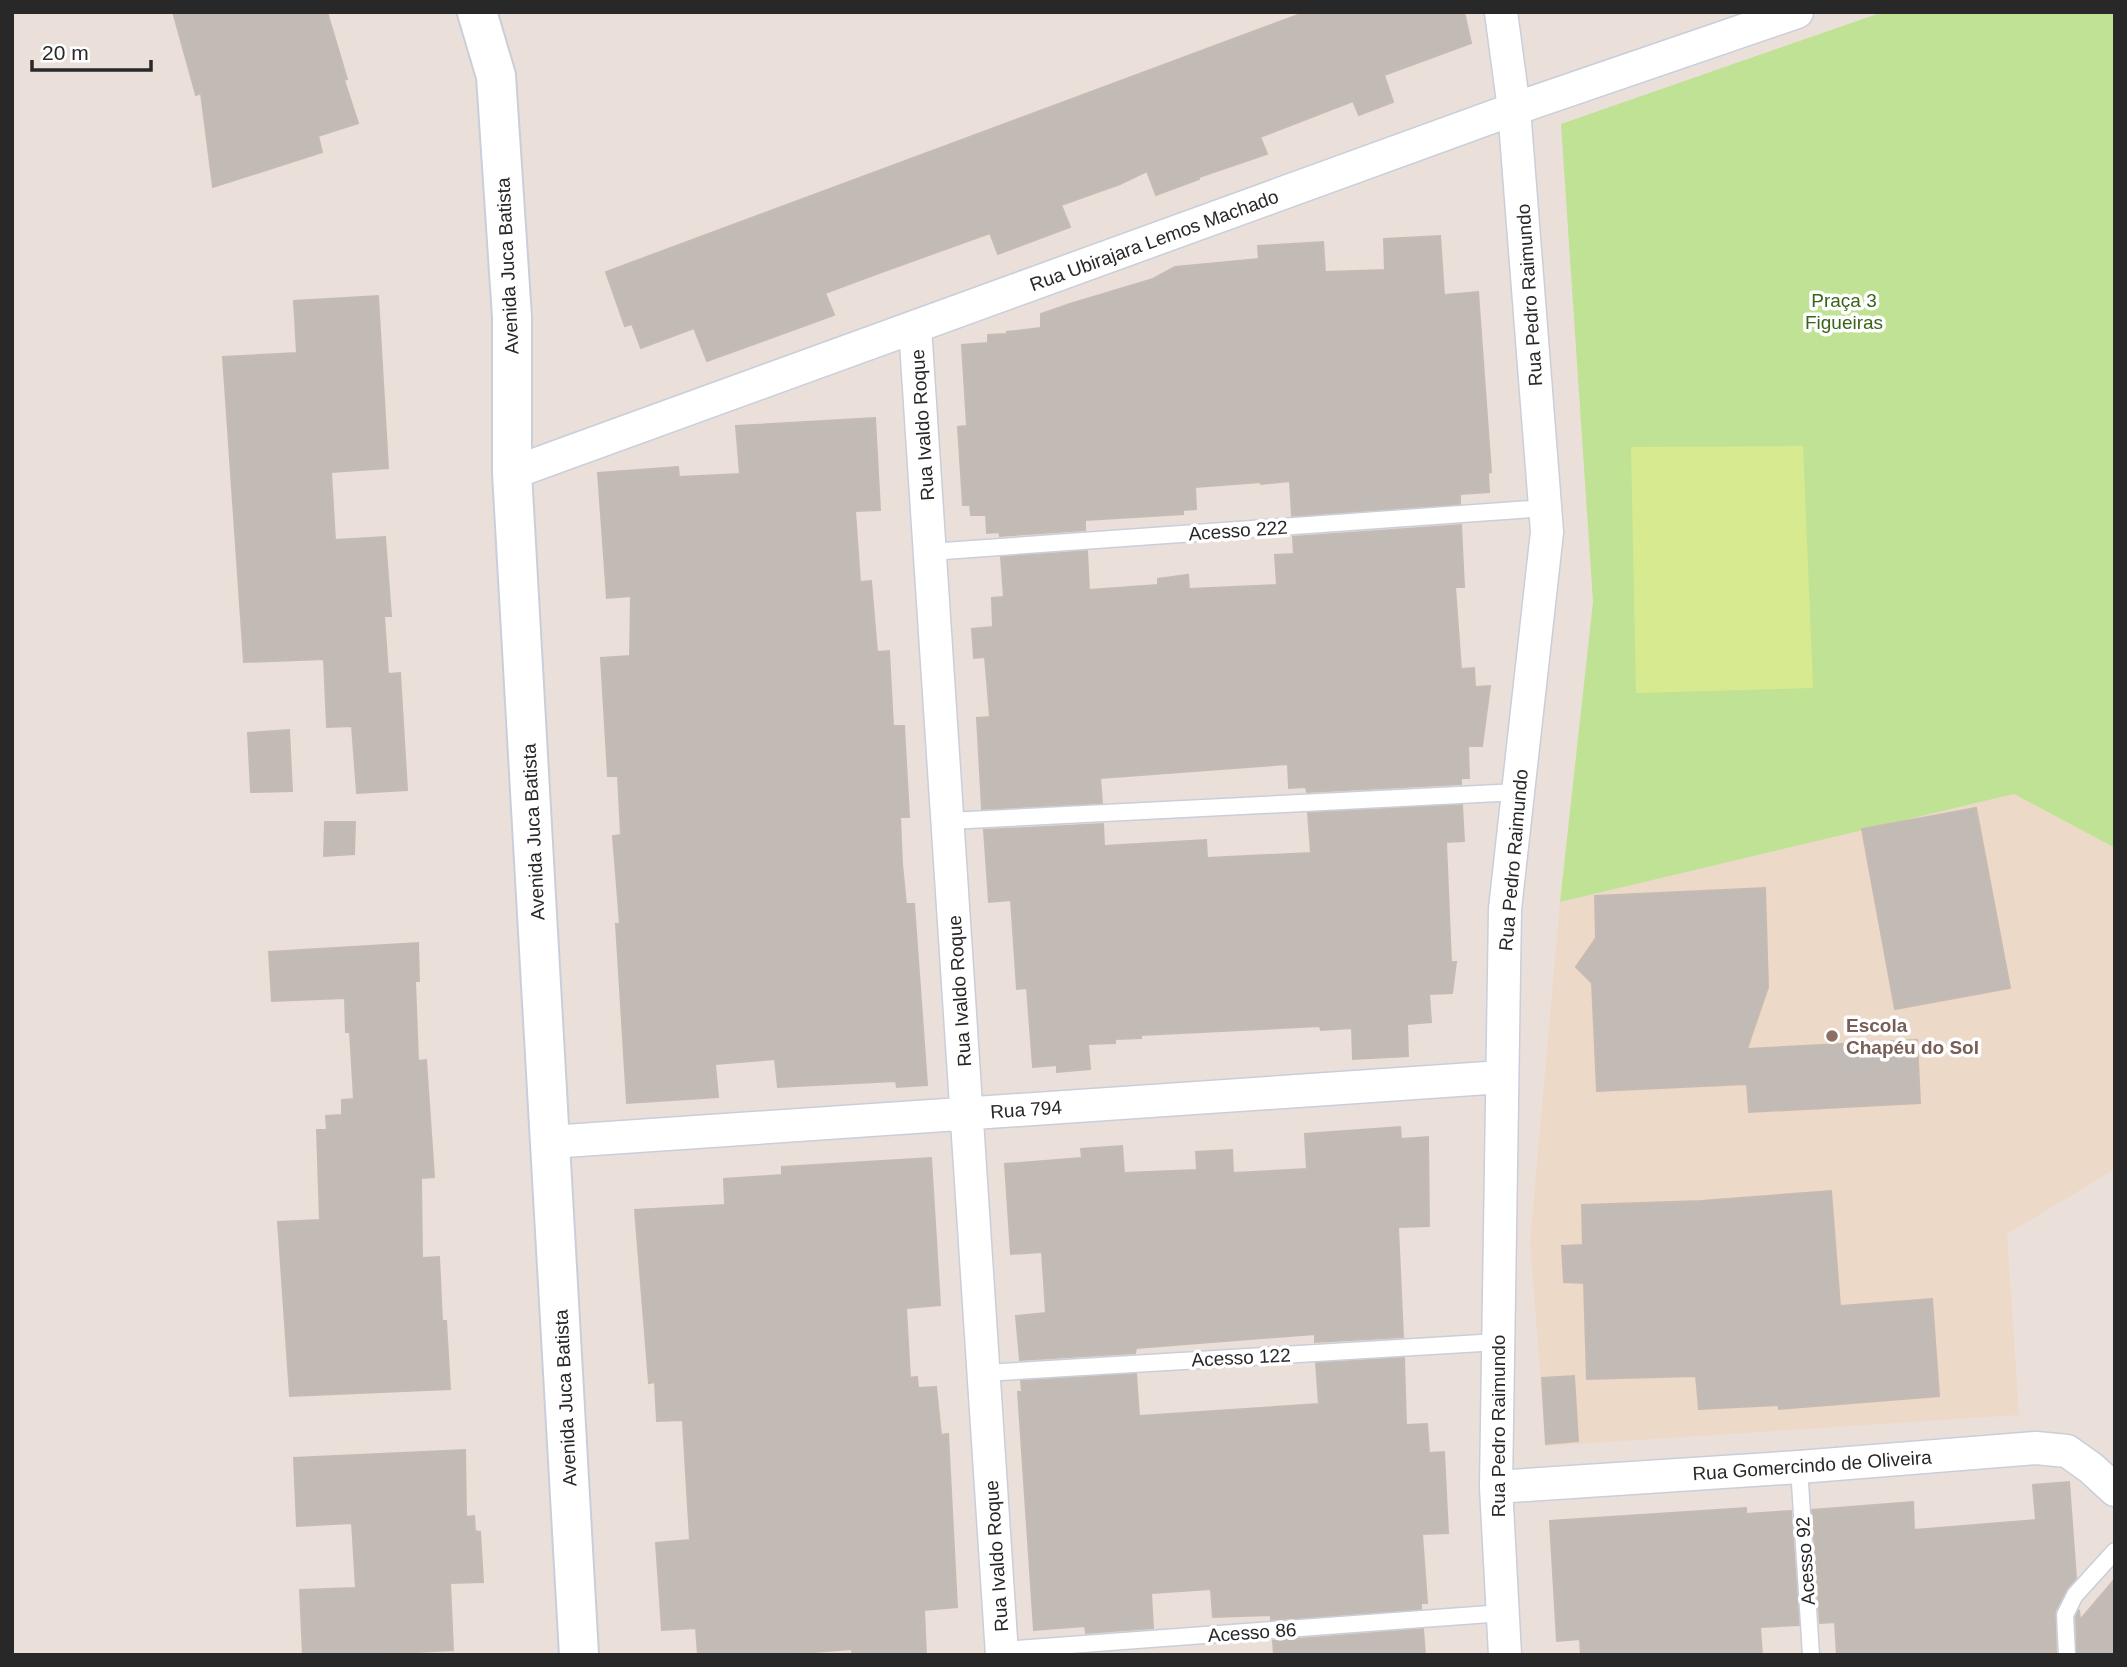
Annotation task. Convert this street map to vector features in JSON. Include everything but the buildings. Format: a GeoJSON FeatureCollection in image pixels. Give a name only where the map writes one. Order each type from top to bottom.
{"type":"FeatureCollection","features":[{"type":"Feature","properties":{"kind":"main road","name":"Avenida Juca Batista"},"geometry":{"type":"LineString","coordinates":[[477,12],[496,76],[512,317],[512,473],[579,1655]]}},
{"type":"Feature","properties":{"kind":"street","name":"Rua Pedro Raimundo"},"geometry":{"type":"LineString","coordinates":[[1501,12],[1514,109],[1547,532],[1505,909],[1496,1487],[1505,1655]]}},
{"type":"Feature","properties":{"kind":"street","name":"Rua Ubirajara Lemos Machado"},"geometry":{"type":"LineString","coordinates":[[512,473],[1514,109],[1797,12]]}},
{"type":"Feature","properties":{"kind":"street","name":"Rua Ivaldo Roque"},"geometry":{"type":"LineString","coordinates":[[915,327],[1002,1652]]}},
{"type":"Feature","properties":{"kind":"street","name":"Rua 794"},"geometry":{"type":"LineString","coordinates":[[550,1142],[1502,1077]]}},
{"type":"Feature","properties":{"kind":"street","name":"Rua Gomercindo de Oliveira"},"geometry":{"type":"LineString","coordinates":[[1496,1487],[2036,1448],[2067,1451],[2115,1490]]}},
{"type":"Feature","properties":{"kind":"lane","name":"Acesso 222"},"geometry":{"type":"LineString","coordinates":[[930,552],[1545,508]]}},
{"type":"Feature","properties":{"kind":"lane"},"geometry":{"type":"LineString","coordinates":[[948,821],[1518,792]]}},
{"type":"Feature","properties":{"kind":"lane","name":"Acesso 122"},"geometry":{"type":"LineString","coordinates":[[984,1373],[1498,1342]]}},
{"type":"Feature","properties":{"kind":"lane","name":"Acesso 92"},"geometry":{"type":"LineString","coordinates":[[1799,1467],[1811,1655]]}},
{"type":"Feature","properties":{"kind":"lane"},"geometry":{"type":"LineString","coordinates":[[2067,1655],[2065,1615],[2075,1595],[2115,1552]]}},
{"type":"Feature","properties":{"kind":"lane","name":"Acesso 86"},"geometry":{"type":"LineString","coordinates":[[1002,1652],[1503,1613]]}},
{"type":"Feature","properties":{"kind":"shaded area","name":"Escola Chapéu do Sol"},"geometry":{"type":"Polygon","coordinates":[[[2014,794],[2115,848],[2115,1169],[2007,1234],[2019,1415],[1546,1446],[1530,1243],[1560,902],[2014,794]]]}},
{"type":"Feature","properties":{"kind":"green space","name":"Praça 3 Figueiras"},"geometry":{"type":"Polygon","coordinates":[[[1883,12],[2115,12],[2115,848],[2014,794],[1560,902],[1593,602],[1561,124],[1883,12]]]}},
{"type":"Feature","properties":{"kind":"green space"},"geometry":{"type":"Polygon","coordinates":[[[1803,446],[1813,688],[1636,693],[1631,447],[1803,446]]]}},
{"type":"Feature","properties":{"kind":"place","name":"Escola Chapéu do Sol"},"geometry":{"type":"Point","coordinates":[1832,1036]}}]}
